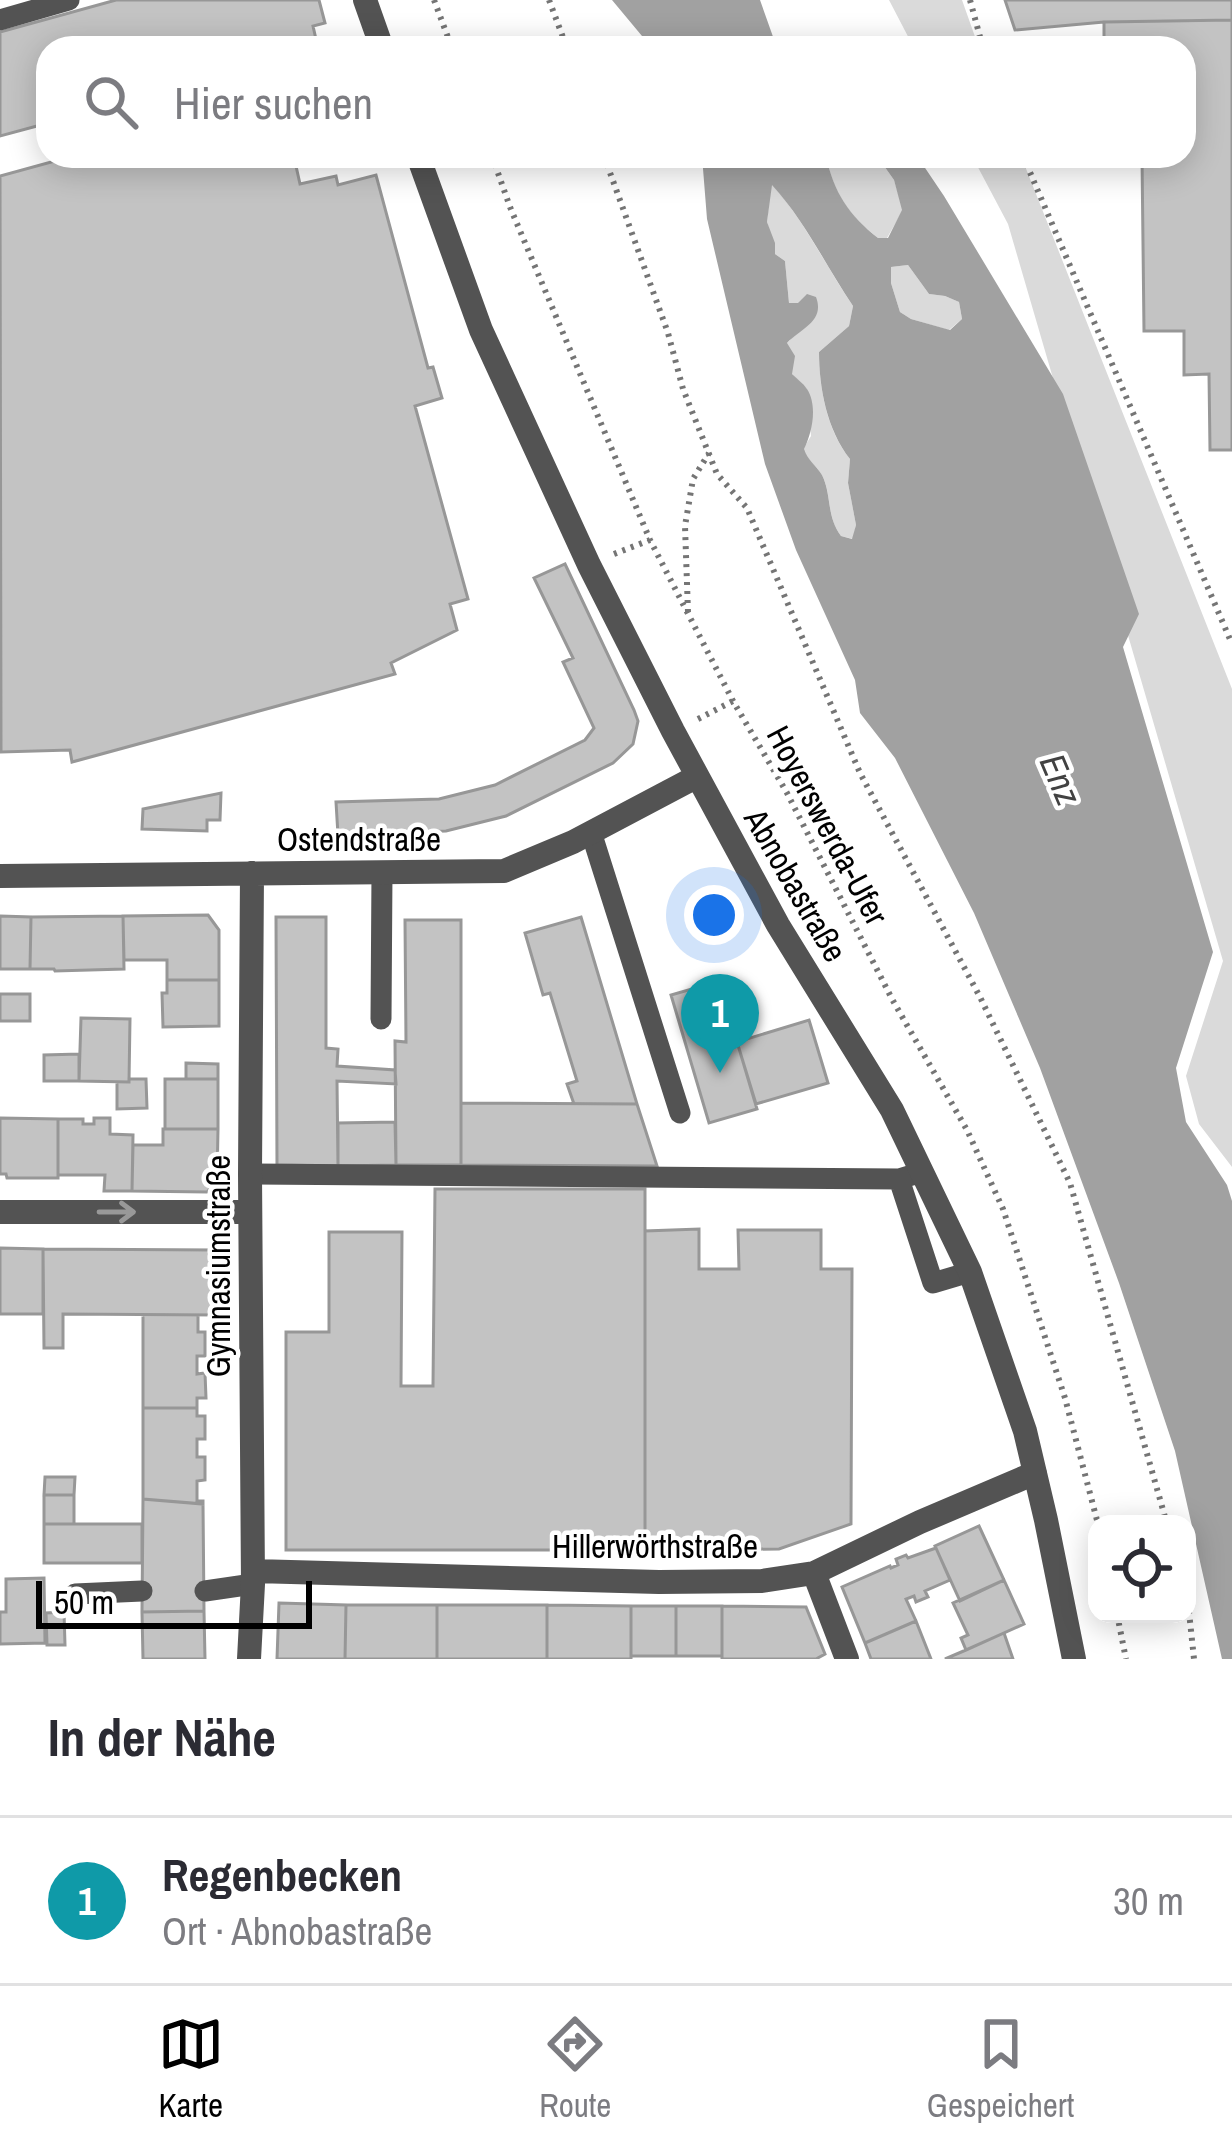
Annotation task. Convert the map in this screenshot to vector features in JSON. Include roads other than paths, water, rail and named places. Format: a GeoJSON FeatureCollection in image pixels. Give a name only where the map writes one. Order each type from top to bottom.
{"type":"FeatureCollection","features":[{"type":"Feature","properties":{"kind":"street"},"geometry":{"type":"LineString","coordinates":[[365,0],[378,36]]}},
{"type":"Feature","properties":{"kind":"street","name":"Abnobastraße"},"geometry":{"type":"LineString","coordinates":[[422,168],[482,330],[589,565],[696,777],[778,925],[892,1110],[910,1176],[970,1272],[1035,1473],[1074,1659]]}},
{"type":"Feature","properties":{"kind":"street","name":"Ostendstraße"},"geometry":{"type":"LineString","coordinates":[[0,876],[504,871],[696,777]]}},
{"type":"Feature","properties":{"kind":"street","name":"Gymnasiumstraße"},"geometry":{"type":"LineString","coordinates":[[249,1659],[253,1577],[252,873]]}},
{"type":"Feature","properties":{"kind":"street"},"geometry":{"type":"LineString","coordinates":[[0,1212],[250,1212]]}},
{"type":"Feature","properties":{"kind":"street","name":"Hillerwörthstraße"},"geometry":{"type":"LineString","coordinates":[[253,1577],[762,1581],[814,1573],[1035,1473]]}},
{"type":"Feature","properties":{"kind":"street"},"geometry":{"type":"LineString","coordinates":[[814,1573],[847,1659]]}},
{"type":"Feature","properties":{"kind":"lane"},"geometry":{"type":"LineString","coordinates":[[0,20],[69,0]]}},
{"type":"Feature","properties":{"kind":"lane"},"geometry":{"type":"LineString","coordinates":[[591,832],[680,1113]]}},
{"type":"Feature","properties":{"kind":"lane"},"geometry":{"type":"LineString","coordinates":[[380,1018],[382,872]]}},
{"type":"Feature","properties":{"kind":"lane"},"geometry":{"type":"LineString","coordinates":[[250,1174],[910,1176],[932,1283],[970,1272]]}},
{"type":"Feature","properties":{"kind":"lane"},"geometry":{"type":"LineString","coordinates":[[205,1591],[253,1577]]}},
{"type":"Feature","properties":{"kind":"lane"},"geometry":{"type":"LineString","coordinates":[[75,1594],[142,1591]]}},
{"type":"Feature","properties":{"kind":"water"},"geometry":{"type":"Polygon","coordinates":[[[612,0],[760,0],[773,36],[642,36],[612,0]]]}},
{"type":"Feature","properties":{"kind":"water","name":"Enz"},"geometry":{"type":"Polygon","coordinates":[[[703,168],[829,168],[851,212],[878,238],[888,238],[902,210],[886,168],[925,168],[1063,394],[1139,614],[1123,647],[1213,952],[1176,1068],[1186,1122],[1227,1185],[1232,1201],[1232,1659],[1222,1659],[1196,1544],[1196,1515],[1189,1515],[1175,1451],[1119,1283],[1040,1068],[974,913],[895,758],[860,713],[855,680],[796,550],[765,464],[707,219],[703,168]],[[772,185],[767,222],[775,254],[785,261],[789,303],[798,303],[807,294],[816,297],[818,305],[810,323],[787,343],[795,356],[792,374],[807,389],[812,403],[804,449],[822,475],[836,528],[841,536],[852,539],[856,525],[848,483],[850,459],[826,408],[819,352],[849,326],[853,306],[772,185]],[[908,265],[891,267],[900,312],[911,319],[950,330],[962,319],[959,302],[929,294],[908,265]]]}},
{"type":"Feature","properties":{"kind":"place","name":"Regenbecken"},"geometry":{"type":"Point","coordinates":[720,1073]}}]}
